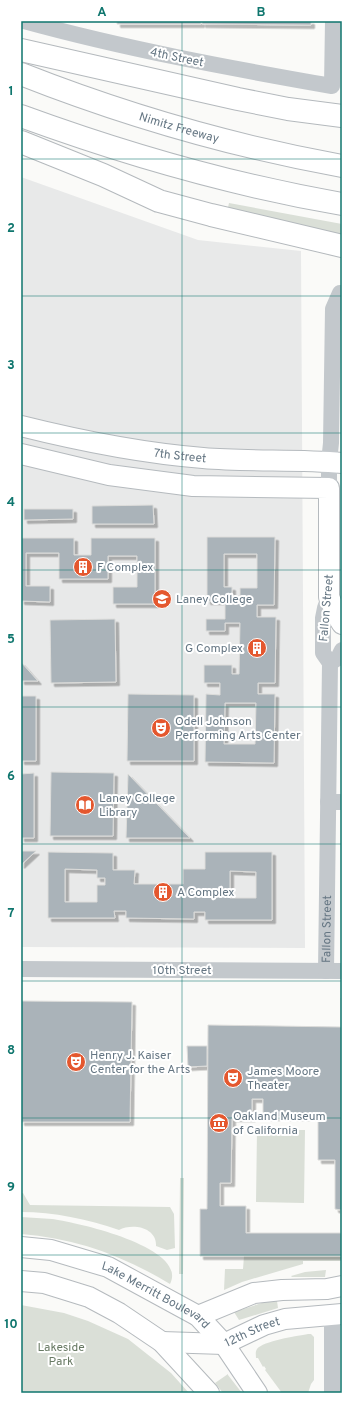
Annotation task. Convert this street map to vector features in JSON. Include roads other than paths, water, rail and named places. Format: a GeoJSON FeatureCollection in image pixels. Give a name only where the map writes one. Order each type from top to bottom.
{"type":"FeatureCollection","features":[{"type":"Feature","properties":{"kind":"highway"},"geometry":{"type":"LineString","coordinates":[[21,50],[238,99],[288,109],[342,116]]}},
{"type":"Feature","properties":{"kind":"highway","name":"Nimitz Freeway"},"geometry":{"type":"LineString","coordinates":[[21,74],[112,107],[194,133],[267,151],[342,166]]}},
{"type":"Feature","properties":{"kind":"highway"},"geometry":{"type":"LineString","coordinates":[[21,116],[105,145],[188,170],[273,190],[342,204]]}},
{"type":"Feature","properties":{"kind":"highway"},"geometry":{"type":"LineString","coordinates":[[21,142],[103,175],[159,201],[211,216],[342,246]]}},
{"type":"Feature","properties":{"kind":"main road","name":"7th Street"},"geometry":{"type":"LineString","coordinates":[[21,426],[60,436],[138,451],[210,459],[335,463]]}},
{"type":"Feature","properties":{"kind":"main road"},"geometry":{"type":"LineString","coordinates":[[21,454],[109,475],[193,486],[334,491]]}},
{"type":"Feature","properties":{"kind":"main road","name":"Fallon Street"},"geometry":{"type":"LineString","coordinates":[[329,597],[334,491]]}},
{"type":"Feature","properties":{"kind":"main road"},"geometry":{"type":"LineString","coordinates":[[329,597],[342,624]]}},
{"type":"Feature","properties":{"kind":"main road","name":"Lake Merritt Boulevard"},"geometry":{"type":"LineString","coordinates":[[21,1247],[52,1250],[108,1267],[198,1316],[224,1344],[257,1393]]}},
{"type":"Feature","properties":{"kind":"main road"},"geometry":{"type":"LineString","coordinates":[[21,1281],[44,1283],[89,1297],[119,1313],[162,1342],[209,1393]]}},
{"type":"Feature","properties":{"kind":"main road"},"geometry":{"type":"LineString","coordinates":[[198,1316],[254,1293],[282,1290],[327,1289],[342,1286]]}},
{"type":"Feature","properties":{"kind":"main road","name":"12th Street"},"geometry":{"type":"LineString","coordinates":[[162,1342],[224,1344],[264,1325],[285,1319],[337,1315]]}},
{"type":"Feature","properties":{"kind":"street","name":"4th Street"},"geometry":{"type":"LineString","coordinates":[[24,21],[168,56],[332,86],[336,27]]}},
{"type":"Feature","properties":{"kind":"street","name":"Fallon Street"},"geometry":{"type":"LineString","coordinates":[[334,491],[335,463],[331,443],[333,309],[341,293]]}},
{"type":"Feature","properties":{"kind":"street","name":"Fallon Street"},"geometry":{"type":"LineString","coordinates":[[329,597],[324,608],[323,653],[330,663],[335,802],[334,971]]}},
{"type":"Feature","properties":{"kind":"street"},"geometry":{"type":"LineString","coordinates":[[330,663],[338,658],[342,650]]}},
{"type":"Feature","properties":{"kind":"street","name":"10th Street"},"geometry":{"type":"LineString","coordinates":[[21,969],[334,971]]}},
{"type":"Feature","properties":{"kind":"street"},"geometry":{"type":"LineString","coordinates":[[332,1393],[337,1315]]}},
{"type":"Feature","properties":{"kind":"place","name":"F Complex"},"geometry":{"type":"Point","coordinates":[83,567]}},
{"type":"Feature","properties":{"kind":"place","name":"Laney College"},"geometry":{"type":"Point","coordinates":[162,599]}},
{"type":"Feature","properties":{"kind":"place","name":"G Complex"},"geometry":{"type":"Point","coordinates":[257,648]}},
{"type":"Feature","properties":{"kind":"place","name":"Odell Johnson Performing Arts Center"},"geometry":{"type":"Point","coordinates":[161,728]}},
{"type":"Feature","properties":{"kind":"place","name":"Laney College Library"},"geometry":{"type":"Point","coordinates":[85,805]}},
{"type":"Feature","properties":{"kind":"place","name":"A Complex"},"geometry":{"type":"Point","coordinates":[163,892]}},
{"type":"Feature","properties":{"kind":"place","name":"Henry J. Kaiser Center for the Arts"},"geometry":{"type":"Point","coordinates":[76,1062]}},
{"type":"Feature","properties":{"kind":"place","name":"James Moore Theater"},"geometry":{"type":"Point","coordinates":[233,1078]}},
{"type":"Feature","properties":{"kind":"place","name":"Oakland Museum of California"},"geometry":{"type":"Point","coordinates":[219,1123]}},
{"type":"Feature","properties":{"kind":"park label","name":"Lakeside Park"},"geometry":{"type":"Point","coordinates":[61,1354]}}]}
